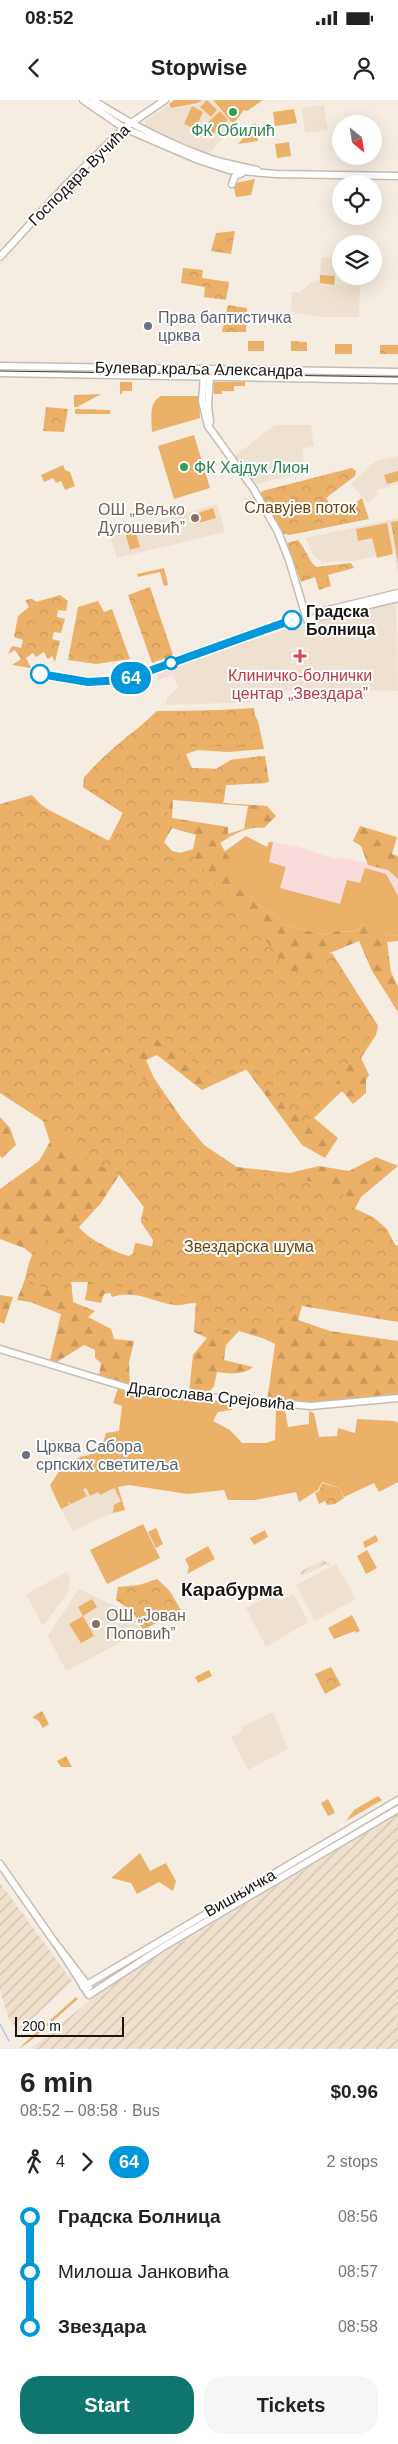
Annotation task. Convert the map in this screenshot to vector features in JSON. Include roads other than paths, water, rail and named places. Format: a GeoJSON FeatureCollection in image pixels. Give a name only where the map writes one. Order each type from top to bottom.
{"type":"FeatureCollection","features":[{"type":"Feature","properties":{"kind":"main road"},"geometry":{"type":"LineString","coordinates":[[83,100],[127,125],[196,159],[220,168],[244,173],[398,176]]}},
{"type":"Feature","properties":{"kind":"main road"},"geometry":{"type":"LineString","coordinates":[[93,100],[127,125],[210,158],[267,174]]}},
{"type":"Feature","properties":{"kind":"main road","name":"Господара Вучића"},"geometry":{"type":"LineString","coordinates":[[0,257],[64,186],[127,125],[165,100]]}},
{"type":"Feature","properties":{"kind":"main road"},"geometry":{"type":"LineString","coordinates":[[232,184],[235,176],[244,173]]}},
{"type":"Feature","properties":{"kind":"main road","name":"Булевар краља Александра"},"geometry":{"type":"LineString","coordinates":[[0,366],[398,372]]}},
{"type":"Feature","properties":{"kind":"main road"},"geometry":{"type":"LineString","coordinates":[[207,369],[208,412],[215,436],[253,488],[278,532],[289,560],[306,618]]}},
{"type":"Feature","properties":{"kind":"main road","name":"Булевар краља Александра"},"geometry":{"type":"LineString","coordinates":[[0,373],[398,380]]}},
{"type":"Feature","properties":{"kind":"main road"},"geometry":{"type":"LineString","coordinates":[[306,618],[398,593]]}},
{"type":"Feature","properties":{"kind":"main road"},"geometry":{"type":"LineString","coordinates":[[306,618],[398,598]]}},
{"type":"Feature","properties":{"kind":"main road","name":"Драгослава Срејовића"},"geometry":{"type":"LineString","coordinates":[[0,1349],[139,1391],[178,1393],[262,1404],[311,1406],[398,1398]]}},
{"type":"Feature","properties":{"kind":"main road","name":"Вишњичка"},"geometry":{"type":"LineString","coordinates":[[398,1800],[85,1986],[91,1993],[164,1947],[398,1809]]}},
{"type":"Feature","properties":{"kind":"main road"},"geometry":{"type":"LineString","coordinates":[[0,1864],[85,1986]]}},
{"type":"Feature","properties":{"kind":"waterway"},"geometry":{"type":"LineString","coordinates":[[0,2024],[9,2041]]}},
{"type":"Feature","properties":{"kind":"tram line"},"geometry":{"type":"LineString","coordinates":[[0,371],[398,377]]}},
{"type":"Feature","properties":{"kind":"place","name":"ФК Обилић"},"geometry":{"type":"Point","coordinates":[233,112]}},
{"type":"Feature","properties":{"kind":"place","name":"Прва баптистичка црква"},"geometry":{"type":"Point","coordinates":[148,326]}},
{"type":"Feature","properties":{"kind":"place","name":"ФК Хајдук Лион"},"geometry":{"type":"Point","coordinates":[184,467]}},
{"type":"Feature","properties":{"kind":"place","name":"ОШ „Вељко Дугошевић”"},"geometry":{"type":"Point","coordinates":[195,518]}},
{"type":"Feature","properties":{"kind":"place","name":"Градска Болница"},"geometry":{"type":"Point","coordinates":[292,620]}},
{"type":"Feature","properties":{"kind":"place","name":"Клиничко-болнички центар „Звездара”"},"geometry":{"type":"Point","coordinates":[300,656]}},
{"type":"Feature","properties":{"kind":"place","name":"Црква Сабора српских светитеља"},"geometry":{"type":"Point","coordinates":[26,1455]}},
{"type":"Feature","properties":{"kind":"place","name":"ОШ „Јован Поповић”"},"geometry":{"type":"Point","coordinates":[96,1624]}},
{"type":"Feature","properties":{"kind":"district","name":"Карабурма"},"geometry":{"type":"Point","coordinates":[232,1589]}},
{"type":"Feature","properties":{"kind":"park label","name":"Славујев поток"},"geometry":{"type":"Point","coordinates":[300,507]}},
{"type":"Feature","properties":{"kind":"park label","name":"Звездарска шума"},"geometry":{"type":"Point","coordinates":[249,1246]}}]}
